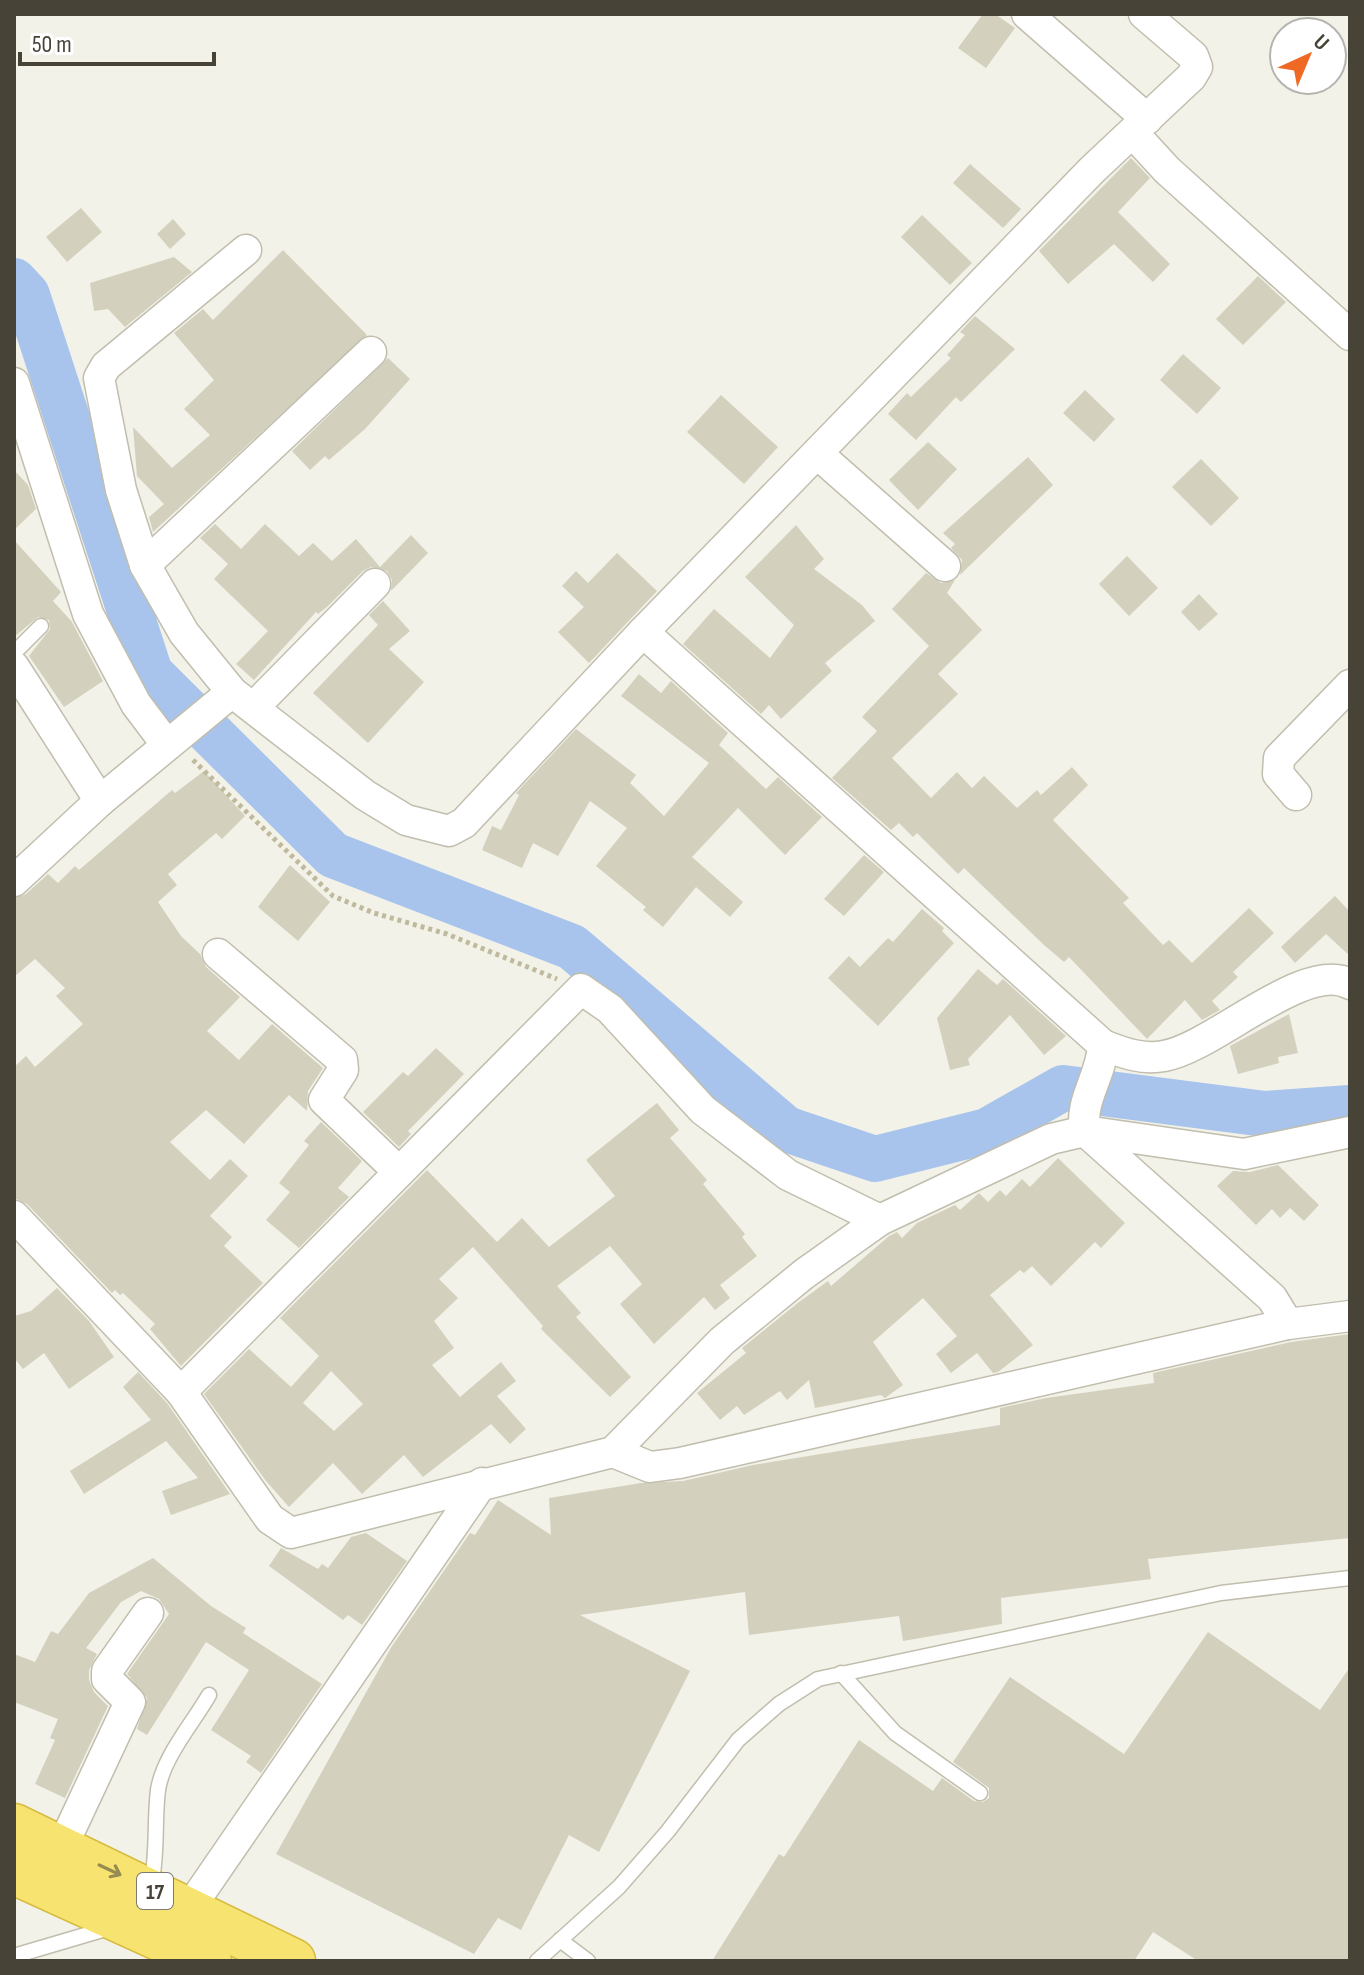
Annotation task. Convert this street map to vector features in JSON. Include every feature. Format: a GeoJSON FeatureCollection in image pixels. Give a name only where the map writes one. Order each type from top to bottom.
{"type":"FeatureCollection","features":[{"type":"Feature","properties":{"kind":"highway","name":"17"},"geometry":{"type":"LineString","coordinates":[[14,1826],[150,1889],[293,1961]]}},
{"type":"Feature","properties":{"kind":"highway","name":"17"},"geometry":{"type":"LineString","coordinates":[[14,1872],[209,1961]]}},
{"type":"Feature","properties":{"kind":"street"},"geometry":{"type":"LineString","coordinates":[[1027,14],[1140,126],[1167,170],[1350,335]]}},
{"type":"Feature","properties":{"kind":"street"},"geometry":{"type":"LineString","coordinates":[[246,250],[106,366],[99,378],[121,490],[145,565],[184,633],[236,700],[365,795],[406,820],[449,831],[464,823],[643,632],[819,455],[1092,170],[1197,67],[1193,56],[1144,14]]}},
{"type":"Feature","properties":{"kind":"street"},"geometry":{"type":"LineString","coordinates":[[145,565],[371,352]]}},
{"type":"Feature","properties":{"kind":"street"},"geometry":{"type":"LineString","coordinates":[[14,383],[88,614],[136,704],[172,740]]}},
{"type":"Feature","properties":{"kind":"street"},"geometry":{"type":"LineString","coordinates":[[819,455],[945,566]]}},
{"type":"Feature","properties":{"kind":"street"},"geometry":{"type":"LineString","coordinates":[[14,881],[100,801],[172,740],[236,700],[375,584]]}},
{"type":"Feature","properties":{"kind":"street"},"geometry":{"type":"LineString","coordinates":[[643,632],[1103,1054],[1167,1056],[1188,1049],[1269,1003],[1320,979],[1330,977],[1350,984]]}},
{"type":"Feature","properties":{"kind":"street"},"geometry":{"type":"LineString","coordinates":[[14,667],[100,801]]}},
{"type":"Feature","properties":{"kind":"street"},"geometry":{"type":"LineString","coordinates":[[1296,795],[1278,774],[1279,758],[1350,685]]}},
{"type":"Feature","properties":{"kind":"street"},"geometry":{"type":"LineString","coordinates":[[218,954],[342,1060],[343,1070],[324,1095],[324,1100],[399,1172]]}},
{"type":"Feature","properties":{"kind":"street"},"geometry":{"type":"LineString","coordinates":[[181,1392],[581,989],[621,1020],[653,1060],[703,1110],[788,1175],[880,1220]]}},
{"type":"Feature","properties":{"kind":"street"},"geometry":{"type":"LineString","coordinates":[[1084,1122],[1103,1054]]}},
{"type":"Feature","properties":{"kind":"street"},"geometry":{"type":"LineString","coordinates":[[1084,1122],[1272,1298],[1288,1324]]}},
{"type":"Feature","properties":{"kind":"street"},"geometry":{"type":"LineString","coordinates":[[14,1216],[181,1392],[270,1519],[286,1532],[613,1452],[722,1341],[804,1274],[880,1220],[1084,1122],[1244,1154],[1350,1132]]}},
{"type":"Feature","properties":{"kind":"street"},"geometry":{"type":"LineString","coordinates":[[613,1452],[650,1467],[680,1463],[1288,1324],[1350,1316]]}},
{"type":"Feature","properties":{"kind":"street"},"geometry":{"type":"LineString","coordinates":[[189,1909],[482,1483]]}},
{"type":"Feature","properties":{"kind":"street"},"geometry":{"type":"LineString","coordinates":[[62,1847],[130,1702],[107,1679],[107,1671],[148,1613]]}},
{"type":"Feature","properties":{"kind":"lane"},"geometry":{"type":"LineString","coordinates":[[14,653],[41,626]]}},
{"type":"Feature","properties":{"kind":"lane"},"geometry":{"type":"LineString","coordinates":[[537,1961],[619,1887],[668,1831],[738,1740],[779,1704],[818,1679],[1221,1593],[1350,1578]]}},
{"type":"Feature","properties":{"kind":"lane"},"geometry":{"type":"LineString","coordinates":[[841,1673],[895,1733],[980,1793]]}},
{"type":"Feature","properties":{"kind":"lane"},"geometry":{"type":"LineString","coordinates":[[150,1889],[155,1866],[159,1788],[165,1769],[209,1695]]}},
{"type":"Feature","properties":{"kind":"lane"},"geometry":{"type":"LineString","coordinates":[[14,1956],[124,1923]]}},
{"type":"Feature","properties":{"kind":"lane"},"geometry":{"type":"LineString","coordinates":[[560,1940],[588,1961]]}},
{"type":"Feature","properties":{"kind":"path"},"geometry":{"type":"LineString","coordinates":[[172,740],[333,896],[362,909],[447,934],[581,989]]}},
{"type":"Feature","properties":{"kind":"building"},"geometry":{"type":"Polygon","coordinates":[[[983,14],[995,14],[1015,28],[986,68],[958,48],[983,14]]]}},
{"type":"Feature","properties":{"kind":"building"},"geometry":{"type":"Polygon","coordinates":[[[1131,158],[1150,178],[1118,212],[1170,264],[1153,282],[1114,244],[1068,284],[1039,251],[1131,158]]]}},
{"type":"Feature","properties":{"kind":"building"},"geometry":{"type":"Polygon","coordinates":[[[970,164],[1021,209],[1003,228],[953,183],[970,164]]]}},
{"type":"Feature","properties":{"kind":"building"},"geometry":{"type":"Polygon","coordinates":[[[81,208],[102,232],[67,262],[46,237],[81,208]]]}},
{"type":"Feature","properties":{"kind":"building"},"geometry":{"type":"Polygon","coordinates":[[[922,215],[972,263],[950,285],[901,237],[922,215]]]}},
{"type":"Feature","properties":{"kind":"building"},"geometry":{"type":"Polygon","coordinates":[[[173,219],[186,234],[170,249],[157,234],[173,219]]]}},
{"type":"Feature","properties":{"kind":"building"},"geometry":{"type":"Polygon","coordinates":[[[283,250],[367,335],[153,532],[149,517],[164,504],[137,476],[133,427],[172,468],[210,435],[184,409],[214,380],[174,333],[203,309],[213,320],[283,250]]]}},
{"type":"Feature","properties":{"kind":"building"},"geometry":{"type":"Polygon","coordinates":[[[174,257],[192,272],[125,327],[108,309],[94,311],[90,283],[174,257]]]}},
{"type":"Feature","properties":{"kind":"building"},"geometry":{"type":"Polygon","coordinates":[[[1258,276],[1286,302],[1243,345],[1216,319],[1258,276]]]}},
{"type":"Feature","properties":{"kind":"building"},"geometry":{"type":"Polygon","coordinates":[[[975,316],[1015,349],[961,402],[956,397],[916,440],[888,414],[907,393],[911,397],[951,358],[947,355],[965,335],[960,332],[975,316]]]}},
{"type":"Feature","properties":{"kind":"building"},"geometry":{"type":"Polygon","coordinates":[[[1183,354],[1221,388],[1197,414],[1160,380],[1183,354]]]}},
{"type":"Feature","properties":{"kind":"building"},"geometry":{"type":"Polygon","coordinates":[[[388,358],[410,379],[365,429],[329,460],[325,456],[310,470],[292,451],[388,358]]]}},
{"type":"Feature","properties":{"kind":"building"},"geometry":{"type":"Polygon","coordinates":[[[1085,390],[1115,419],[1094,442],[1063,413],[1085,390]]]}},
{"type":"Feature","properties":{"kind":"building"},"geometry":{"type":"Polygon","coordinates":[[[721,395],[778,447],[744,484],[687,432],[721,395]]]}},
{"type":"Feature","properties":{"kind":"building"},"geometry":{"type":"Polygon","coordinates":[[[928,442],[957,469],[918,510],[889,480],[928,442]]]}},
{"type":"Feature","properties":{"kind":"building"},"geometry":{"type":"Polygon","coordinates":[[[1028,457],[1053,485],[960,575],[962,560],[951,548],[955,544],[943,533],[1028,457]]]}},
{"type":"Feature","properties":{"kind":"building"},"geometry":{"type":"Polygon","coordinates":[[[1201,459],[1239,498],[1211,526],[1172,487],[1201,459]]]}},
{"type":"Feature","properties":{"kind":"building"},"geometry":{"type":"Polygon","coordinates":[[[14,470],[28,485],[36,509],[14,530],[14,470]]]}},
{"type":"Feature","properties":{"kind":"building"},"geometry":{"type":"Polygon","coordinates":[[[215,524],[241,549],[265,524],[299,556],[313,543],[332,561],[356,539],[380,567],[411,535],[428,553],[391,591],[392,580],[387,571],[371,567],[363,571],[328,606],[318,614],[316,612],[254,680],[236,664],[268,631],[214,579],[228,564],[200,538],[215,524]]]}},
{"type":"Feature","properties":{"kind":"building"},"geometry":{"type":"Polygon","coordinates":[[[796,525],[824,559],[814,569],[862,605],[875,621],[825,663],[832,671],[781,719],[769,705],[761,714],[683,644],[714,609],[770,658],[794,625],[745,577],[796,525]]]}},
{"type":"Feature","properties":{"kind":"building"},"geometry":{"type":"Polygon","coordinates":[[[14,540],[61,592],[53,601],[72,622],[103,681],[64,707],[29,656],[50,629],[49,620],[38,617],[14,637],[14,540]]]}},
{"type":"Feature","properties":{"kind":"building"},"geometry":{"type":"Polygon","coordinates":[[[617,553],[657,591],[589,663],[558,632],[584,607],[562,586],[576,571],[588,583],[617,553]]]}},
{"type":"Feature","properties":{"kind":"building"},"geometry":{"type":"Polygon","coordinates":[[[1127,556],[1158,588],[1129,616],[1099,584],[1127,556]]]}},
{"type":"Feature","properties":{"kind":"building"},"geometry":{"type":"Polygon","coordinates":[[[926,573],[941,583],[955,580],[947,593],[982,630],[938,674],[958,694],[892,758],[931,798],[957,772],[972,788],[984,776],[1017,808],[1037,790],[1041,795],[1072,767],[1088,785],[1053,820],[1129,898],[1123,903],[1163,945],[1169,940],[1192,963],[1249,908],[1274,933],[1233,972],[1238,977],[1212,1001],[1220,1010],[1202,1020],[1185,1000],[1147,1039],[1069,957],[1064,962],[964,868],[958,874],[917,833],[913,837],[899,823],[891,830],[832,778],[877,731],[862,717],[929,646],[892,609],[926,573]]]}},
{"type":"Feature","properties":{"kind":"building"},"geometry":{"type":"Polygon","coordinates":[[[1199,594],[1218,614],[1199,631],[1181,612],[1199,594]]]}},
{"type":"Feature","properties":{"kind":"building"},"geometry":{"type":"Polygon","coordinates":[[[383,601],[410,631],[389,649],[424,682],[368,743],[313,693],[378,625],[369,615],[383,601]]]}},
{"type":"Feature","properties":{"kind":"building"},"geometry":{"type":"Polygon","coordinates":[[[639,674],[661,693],[671,681],[728,733],[719,745],[766,789],[778,777],[822,817],[785,855],[738,808],[692,857],[743,902],[730,917],[696,887],[663,927],[643,910],[646,907],[596,866],[627,828],[590,801],[558,856],[533,843],[522,868],[482,850],[492,826],[501,830],[519,795],[516,793],[576,729],[636,775],[630,783],[664,816],[709,763],[621,696],[639,674]]]}},
{"type":"Feature","properties":{"kind":"building"},"geometry":{"type":"Polygon","coordinates":[[[204,771],[245,816],[222,839],[216,833],[168,874],[177,885],[158,902],[181,936],[200,954],[206,967],[240,997],[207,1031],[239,1060],[272,1024],[323,1068],[308,1091],[307,1111],[289,1095],[244,1144],[206,1110],[170,1142],[210,1180],[230,1159],[248,1176],[210,1216],[232,1237],[224,1246],[263,1283],[181,1366],[150,1329],[155,1324],[123,1293],[120,1295],[115,1290],[112,1293],[27,1204],[14,1198],[14,1067],[26,1056],[35,1067],[83,1024],[56,996],[65,988],[35,959],[14,977],[14,898],[26,894],[48,874],[58,883],[75,866],[79,870],[172,790],[175,793],[204,771]]]}},
{"type":"Feature","properties":{"kind":"building"},"geometry":{"type":"Polygon","coordinates":[[[864,855],[884,872],[844,916],[824,899],[864,855]]]}},
{"type":"Feature","properties":{"kind":"building"},"geometry":{"type":"Polygon","coordinates":[[[290,865],[330,902],[298,941],[258,907],[290,865]]]}},
{"type":"Feature","properties":{"kind":"building"},"geometry":{"type":"Polygon","coordinates":[[[1335,896],[1350,912],[1350,956],[1326,934],[1295,963],[1281,947],[1335,896]]]}},
{"type":"Feature","properties":{"kind":"building"},"geometry":{"type":"Polygon","coordinates":[[[922,909],[944,928],[942,931],[954,943],[878,1026],[828,978],[849,956],[860,967],[888,938],[893,942],[922,909]]]}},
{"type":"Feature","properties":{"kind":"building"},"geometry":{"type":"Polygon","coordinates":[[[978,969],[997,985],[1003,979],[1066,1036],[1044,1055],[1010,1015],[968,1059],[970,1065],[950,1070],[937,1018],[978,969]]]}},
{"type":"Feature","properties":{"kind":"building"},"geometry":{"type":"Polygon","coordinates":[[[1289,1014],[1298,1053],[1278,1057],[1279,1063],[1238,1074],[1230,1046],[1289,1014]]]}},
{"type":"Feature","properties":{"kind":"building"},"geometry":{"type":"Polygon","coordinates":[[[436,1048],[464,1074],[408,1131],[411,1134],[399,1147],[363,1112],[403,1072],[408,1076],[436,1048]]]}},
{"type":"Feature","properties":{"kind":"building"},"geometry":{"type":"Polygon","coordinates":[[[657,1103],[679,1130],[670,1138],[707,1180],[703,1184],[745,1234],[742,1237],[757,1256],[720,1285],[730,1298],[715,1310],[704,1297],[654,1344],[620,1304],[642,1284],[610,1246],[557,1286],[581,1313],[576,1317],[631,1377],[610,1397],[541,1329],[543,1326],[473,1247],[439,1279],[458,1298],[434,1321],[454,1348],[432,1365],[460,1397],[501,1362],[516,1381],[497,1396],[526,1429],[510,1444],[491,1424],[423,1477],[404,1455],[362,1494],[333,1463],[289,1507],[266,1481],[204,1394],[249,1349],[291,1387],[319,1356],[280,1318],[427,1170],[497,1242],[522,1218],[549,1247],[615,1196],[586,1160],[657,1103]],[[331,1371],[303,1403],[334,1431],[363,1404],[331,1371]]]}},
{"type":"Feature","properties":{"kind":"building"},"geometry":{"type":"Polygon","coordinates":[[[321,1122],[362,1161],[338,1188],[349,1197],[299,1248],[266,1220],[290,1192],[279,1183],[309,1145],[304,1141],[321,1122]]]}},
{"type":"Feature","properties":{"kind":"building"},"geometry":{"type":"Polygon","coordinates":[[[1058,1158],[1125,1223],[1101,1248],[1095,1242],[1051,1286],[1032,1266],[1024,1273],[1020,1270],[990,1295],[1033,1345],[998,1372],[993,1373],[977,1353],[951,1373],[936,1354],[957,1336],[923,1298],[873,1342],[903,1385],[885,1398],[881,1395],[815,1408],[809,1380],[787,1400],[780,1391],[744,1415],[737,1406],[720,1420],[697,1393],[746,1353],[742,1348],[828,1281],[831,1286],[889,1236],[897,1232],[902,1238],[917,1223],[955,1205],[960,1210],[979,1193],[988,1202],[1000,1190],[1006,1196],[1022,1179],[1030,1187],[1058,1158]]]}},
{"type":"Feature","properties":{"kind":"building"},"geometry":{"type":"Polygon","coordinates":[[[1278,1165],[1319,1205],[1304,1221],[1290,1208],[1280,1218],[1272,1209],[1256,1225],[1217,1186],[1233,1171],[1250,1172],[1278,1165]]]}},
{"type":"Feature","properties":{"kind":"building"},"geometry":{"type":"Polygon","coordinates":[[[57,1288],[89,1321],[114,1357],[69,1389],[44,1353],[23,1369],[14,1358],[14,1316],[31,1311],[57,1288]]]}},
{"type":"Feature","properties":{"kind":"building"},"geometry":{"type":"Polygon","coordinates":[[[1350,1334],[1350,1538],[1148,1559],[1151,1579],[1001,1598],[1002,1624],[903,1641],[899,1616],[749,1635],[745,1592],[580,1615],[690,1671],[599,1852],[569,1835],[521,1930],[498,1918],[474,1954],[276,1854],[392,1646],[470,1533],[475,1535],[498,1500],[551,1535],[549,1498],[641,1483],[683,1481],[753,1465],[1000,1425],[1000,1408],[1046,1398],[1154,1383],[1153,1373],[1291,1342],[1350,1334]]]}},
{"type":"Feature","properties":{"kind":"building"},"geometry":{"type":"Polygon","coordinates":[[[138,1372],[167,1403],[230,1494],[171,1515],[162,1491],[198,1478],[166,1441],[84,1494],[70,1471],[151,1420],[123,1387],[138,1372]]]}},
{"type":"Feature","properties":{"kind":"building"},"geometry":{"type":"Polygon","coordinates":[[[366,1533],[407,1561],[362,1625],[348,1615],[343,1620],[269,1566],[281,1548],[318,1569],[322,1564],[328,1568],[351,1537],[366,1533]]]}},
{"type":"Feature","properties":{"kind":"building"},"geometry":{"type":"Polygon","coordinates":[[[153,1558],[211,1606],[246,1628],[243,1633],[322,1684],[261,1773],[246,1762],[251,1756],[211,1730],[249,1670],[206,1642],[147,1735],[137,1729],[147,1698],[127,1674],[169,1614],[159,1599],[141,1591],[121,1602],[86,1648],[97,1654],[89,1670],[89,1680],[94,1692],[108,1706],[65,1798],[35,1784],[55,1740],[50,1738],[58,1719],[14,1702],[14,1654],[35,1662],[51,1631],[58,1634],[89,1593],[153,1558]]]}},
{"type":"Feature","properties":{"kind":"building"},"geometry":{"type":"Polygon","coordinates":[[[1208,1632],[1320,1710],[1350,1667],[1350,1961],[1198,1961],[1153,1932],[1134,1961],[712,1961],[779,1854],[784,1857],[859,1740],[933,1791],[942,1778],[974,1801],[983,1802],[989,1798],[989,1788],[953,1762],[1010,1677],[1124,1754],[1208,1632]]]}},
{"type":"Feature","properties":{"kind":"waterway"},"geometry":{"type":"LineString","coordinates":[[14,281],[27,295],[150,673],[333,855],[572,947],[786,1129],[875,1159],[987,1131],[1063,1088],[1265,1114],[1350,1108]]}}]}
